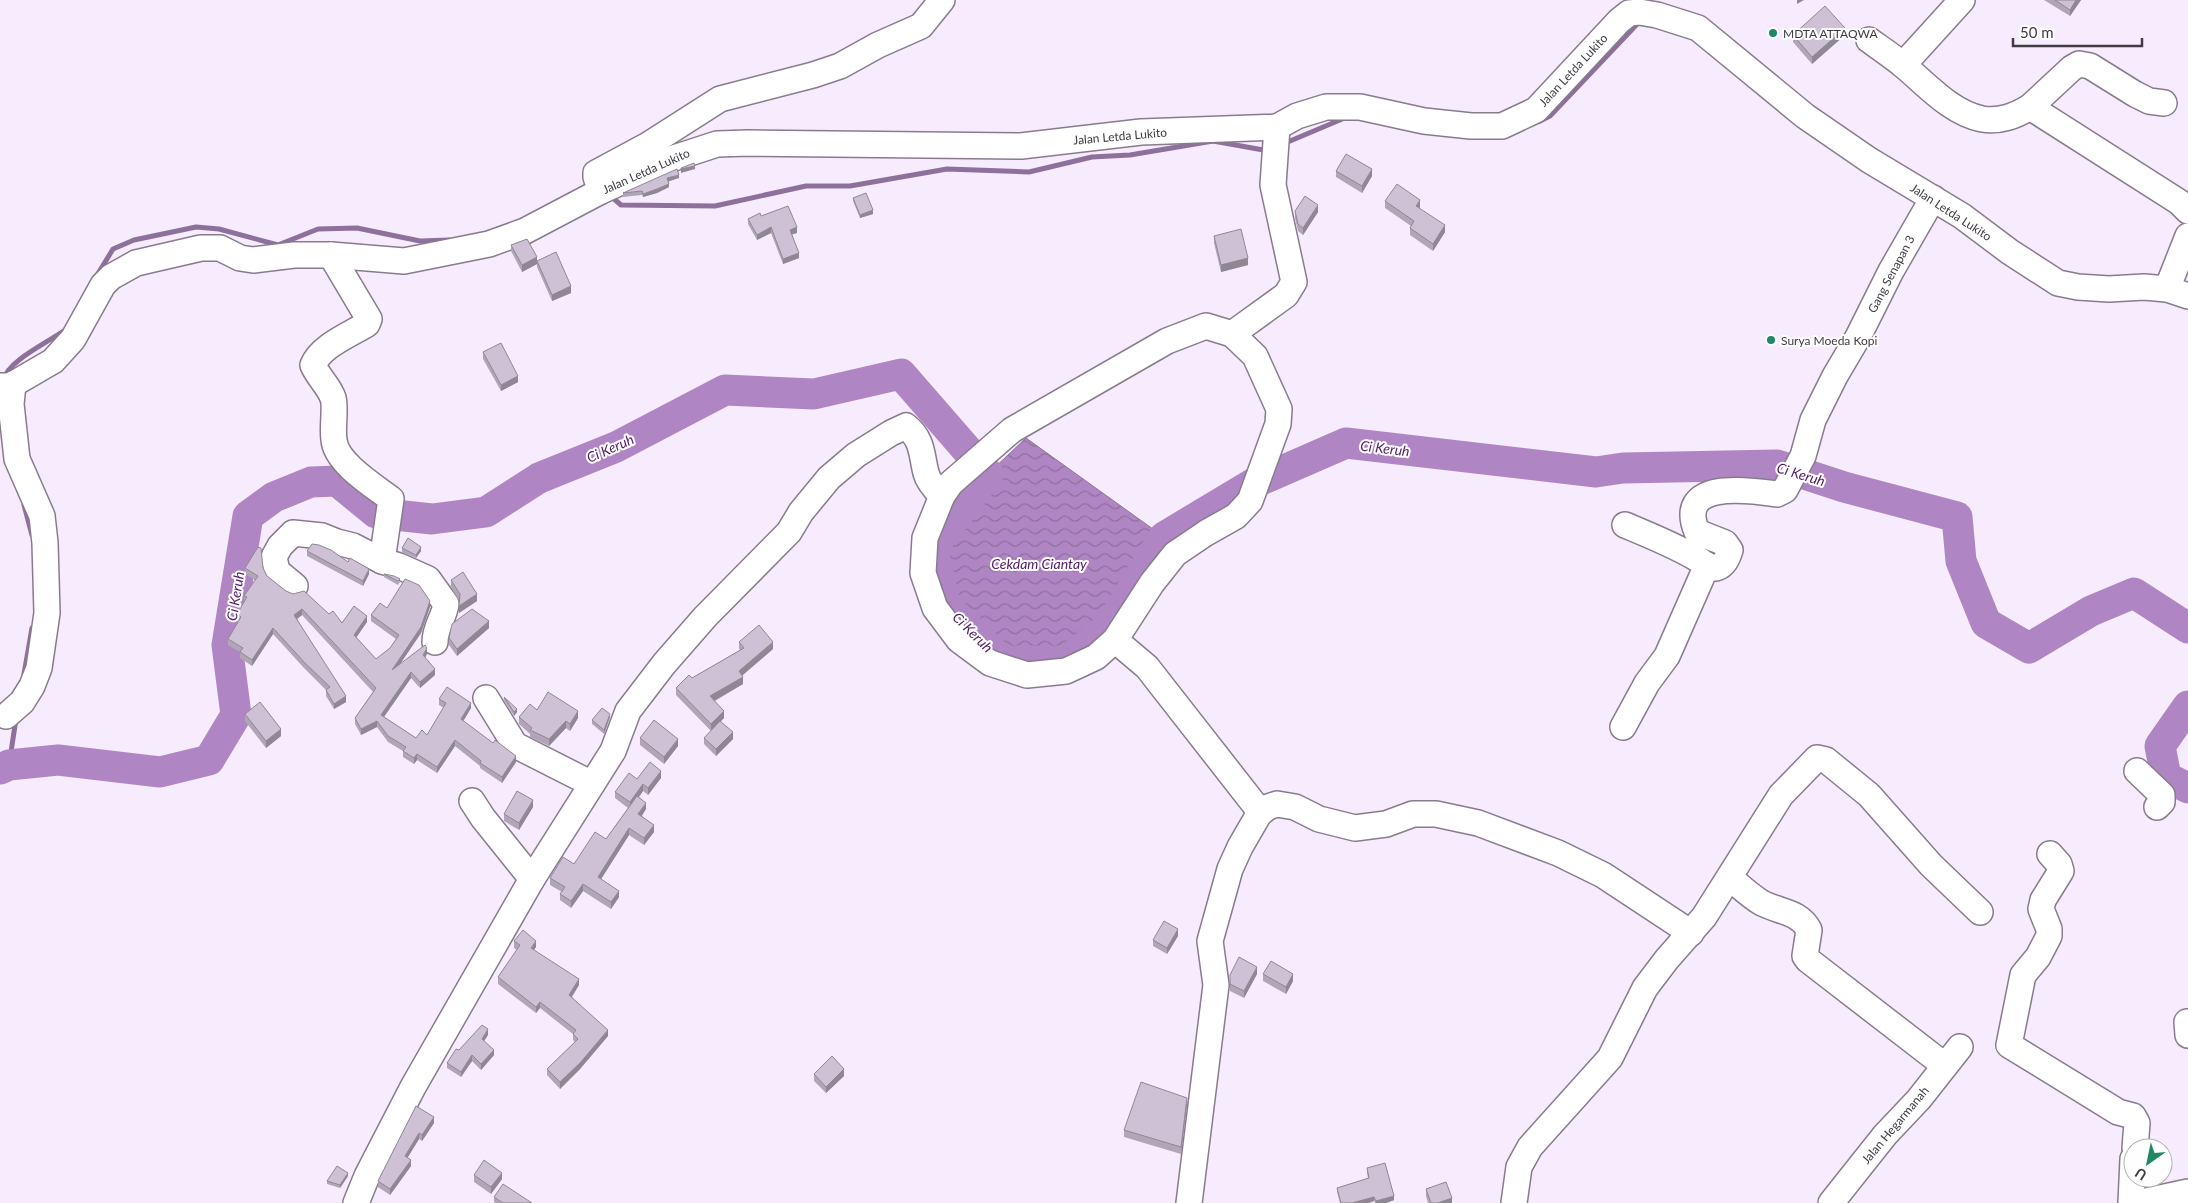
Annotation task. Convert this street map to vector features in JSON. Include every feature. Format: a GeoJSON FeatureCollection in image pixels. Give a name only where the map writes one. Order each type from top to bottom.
{"type":"FeatureCollection","features":[{"type":"Feature","properties":{"kind":"street"},"geometry":{"type":"LineString","coordinates":[[603,186],[596,173],[648,145],[720,99],[813,75],[840,66],[878,45],[921,26],[942,0]]}},
{"type":"Feature","properties":{"kind":"street"},"geometry":{"type":"LineString","coordinates":[[1902,65],[1962,0]]}},
{"type":"Feature","properties":{"kind":"street","name":"Jalan Letda Lukito"},"geometry":{"type":"LineString","coordinates":[[8,385],[53,361],[73,339],[103,285],[111,277],[136,263],[201,248],[220,248],[240,258],[253,260],[294,255],[331,254],[404,261],[489,244],[525,231],[603,186],[674,158],[717,144],[1021,146],[1141,132],[1277,137],[1297,116],[1326,107],[1360,107],[1424,121],[1471,126],[1502,126],[1536,110],[1619,20],[1629,14],[1648,13],[1698,28],[1804,116],[1869,160],[1933,198],[2058,283],[2078,287],[2109,289],[2144,287],[2177,292]]}},
{"type":"Feature","properties":{"kind":"street"},"geometry":{"type":"LineString","coordinates":[[1869,40],[1949,103],[1982,119],[2005,119],[2030,107],[2072,68],[2079,64],[2090,66],[2149,101],[2164,102]]}},
{"type":"Feature","properties":{"kind":"street"},"geometry":{"type":"LineString","coordinates":[[2030,107],[2179,202],[2188,210]]}},
{"type":"Feature","properties":{"kind":"street"},"geometry":{"type":"LineString","coordinates":[[1232,334],[1286,295],[1294,282],[1273,185],[1277,137]]}},
{"type":"Feature","properties":{"kind":"street","name":"Gang Senapan 3"},"geometry":{"type":"LineString","coordinates":[[1707,565],[1714,568],[1721,566],[1729,556],[1730,550],[1725,543],[1697,532],[1694,526],[1694,511],[1698,499],[1709,492],[1726,490],[1777,494],[1785,490],[1803,456],[1813,420],[1835,376],[1858,337],[1890,271],[1933,198]]}},
{"type":"Feature","properties":{"kind":"street"},"geometry":{"type":"LineString","coordinates":[[2177,292],[2188,236]]}},
{"type":"Feature","properties":{"kind":"street"},"geometry":{"type":"LineString","coordinates":[[331,254],[369,319],[367,324],[322,351],[313,365],[317,377],[333,398],[334,444],[341,457],[349,466],[391,499],[382,561]]}},
{"type":"Feature","properties":{"kind":"street"},"geometry":{"type":"LineString","coordinates":[[1206,326],[1232,334],[1256,356],[1279,409],[1278,424],[1272,444],[1250,501],[1236,516],[1175,554],[1152,583],[1115,640],[1096,657],[1066,671],[1027,675],[990,663],[959,640],[935,608],[922,573],[925,538],[946,489],[1012,430],[1167,341],[1206,326]]}},
{"type":"Feature","properties":{"kind":"street"},"geometry":{"type":"LineString","coordinates":[[8,385],[12,404],[17,459],[42,516],[45,543],[47,613],[39,668],[32,686],[14,709]]}},
{"type":"Feature","properties":{"kind":"street"},"geometry":{"type":"LineString","coordinates":[[356,1203],[367,1176],[413,1087],[532,879],[613,751],[628,711],[664,664],[705,617],[789,532],[814,494],[843,464],[891,433],[906,426],[915,433],[924,455],[926,474],[946,489]]}},
{"type":"Feature","properties":{"kind":"street"},"geometry":{"type":"LineString","coordinates":[[1623,727],[1647,683],[1667,656],[1707,565],[1680,549],[1625,525]]}},
{"type":"Feature","properties":{"kind":"street"},"geometry":{"type":"LineString","coordinates":[[295,586],[278,571],[274,557],[280,546],[293,534],[322,536],[353,546],[382,561],[399,566],[428,579],[441,594],[446,604],[445,613],[435,631],[435,642]]}},
{"type":"Feature","properties":{"kind":"street"},"geometry":{"type":"LineString","coordinates":[[1115,640],[1147,667],[1260,814]]}},
{"type":"Feature","properties":{"kind":"street"},"geometry":{"type":"LineString","coordinates":[[486,698],[514,745],[592,784]]}},
{"type":"Feature","properties":{"kind":"street"},"geometry":{"type":"LineString","coordinates":[[1514,1203],[1519,1167],[1530,1147],[1610,1058],[1645,988],[1666,959],[1704,917],[1781,795],[1814,760],[1822,758],[1848,776],[1869,795],[1930,865],[1980,912]]}},
{"type":"Feature","properties":{"kind":"street"},"geometry":{"type":"LineString","coordinates":[[2137,771],[2162,795],[2162,802],[2157,807]]}},
{"type":"Feature","properties":{"kind":"street"},"geometry":{"type":"LineString","coordinates":[[472,801],[483,818],[532,879]]}},
{"type":"Feature","properties":{"kind":"street"},"geometry":{"type":"LineString","coordinates":[[1188,1203],[1216,985],[1210,941],[1230,869],[1240,847],[1260,814],[1268,807],[1277,804],[1295,807],[1319,819],[1356,828],[1386,824],[1413,814],[1436,814],[1478,823],[1558,853],[1603,875],[1691,933]]}},
{"type":"Feature","properties":{"kind":"street"},"geometry":{"type":"LineString","coordinates":[[2050,854],[2059,864],[2061,871],[2043,900],[2040,909],[2049,928],[2050,936],[2038,957],[2023,975],[2009,1044],[2118,1112],[2133,1116],[2137,1124],[2136,1138]]}},
{"type":"Feature","properties":{"kind":"street"},"geometry":{"type":"LineString","coordinates":[[1730,878],[1762,903],[1792,914],[1800,920],[1809,930],[1805,956],[1808,960],[1944,1065]]}},
{"type":"Feature","properties":{"kind":"street"},"geometry":{"type":"LineString","coordinates":[[2187,1022],[2188,1035]]}},
{"type":"Feature","properties":{"kind":"street","name":"Jalan Hegarmanah"},"geometry":{"type":"LineString","coordinates":[[1831,1203],[1885,1136],[1919,1099],[1960,1047]]}},
{"type":"Feature","properties":{"kind":"street"},"geometry":{"type":"LineString","coordinates":[[2131,1203],[2132,1188]]}},
{"type":"Feature","properties":{"kind":"street"},"geometry":{"type":"LineString","coordinates":[[2137,1203],[2188,1192]]}},
{"type":"Feature","properties":{"kind":"water","name":"Cekdam Ciantay"},"geometry":{"type":"Polygon","coordinates":[[[1026,438],[1164,537],[1159,560],[1110,626],[1067,661],[1002,661],[946,606],[933,549],[988,474],[1026,438]]]}},
{"type":"Feature","properties":{"kind":"building"},"geometry":{"type":"Polygon","coordinates":[[[2055,0],[2076,0],[2070,10],[2055,0]]]}},
{"type":"Feature","properties":{"kind":"building"},"geometry":{"type":"Polygon","coordinates":[[[1825,6],[1845,28],[1812,57],[1793,35],[1825,6]]]}},
{"type":"Feature","properties":{"kind":"building"},"geometry":{"type":"Polygon","coordinates":[[[1346,154],[1372,169],[1362,186],[1336,171],[1346,154]]]}},
{"type":"Feature","properties":{"kind":"building"},"geometry":{"type":"Polygon","coordinates":[[[694,163],[695,166],[681,169],[681,168],[694,163]]]}},
{"type":"Feature","properties":{"kind":"building"},"geometry":{"type":"Polygon","coordinates":[[[677,169],[679,175],[667,178],[669,184],[643,194],[642,191],[623,193],[677,169]]]}},
{"type":"Feature","properties":{"kind":"building"},"geometry":{"type":"Polygon","coordinates":[[[1397,184],[1420,200],[1416,206],[1445,225],[1433,244],[1410,228],[1414,221],[1385,201],[1397,184]]]}},
{"type":"Feature","properties":{"kind":"building"},"geometry":{"type":"Polygon","coordinates":[[[866,193],[873,210],[860,215],[853,198],[866,193]]]}},
{"type":"Feature","properties":{"kind":"building"},"geometry":{"type":"Polygon","coordinates":[[[1305,196],[1318,205],[1303,228],[1298,224],[1295,211],[1305,196]]]}},
{"type":"Feature","properties":{"kind":"building"},"geometry":{"type":"Polygon","coordinates":[[[788,206],[797,227],[790,230],[799,253],[783,259],[771,227],[757,235],[748,219],[760,213],[761,216],[788,206]]]}},
{"type":"Feature","properties":{"kind":"building"},"geometry":{"type":"Polygon","coordinates":[[[1241,229],[1248,258],[1221,265],[1214,236],[1241,229]]]}},
{"type":"Feature","properties":{"kind":"building"},"geometry":{"type":"Polygon","coordinates":[[[527,239],[537,257],[522,265],[511,245],[527,239]]]}},
{"type":"Feature","properties":{"kind":"building"},"geometry":{"type":"Polygon","coordinates":[[[556,252],[571,286],[552,295],[537,261],[556,252]]]}},
{"type":"Feature","properties":{"kind":"building"},"geometry":{"type":"Polygon","coordinates":[[[501,343],[518,376],[501,385],[483,352],[501,343]]]}},
{"type":"Feature","properties":{"kind":"building"},"geometry":{"type":"Polygon","coordinates":[[[408,538],[421,547],[416,555],[402,548],[408,538]]]}},
{"type":"Feature","properties":{"kind":"building"},"geometry":{"type":"Polygon","coordinates":[[[312,544],[331,550],[348,562],[350,558],[369,569],[363,581],[307,551],[312,544]]]}},
{"type":"Feature","properties":{"kind":"building"},"geometry":{"type":"Polygon","coordinates":[[[258,547],[261,548],[263,568],[267,576],[286,591],[293,594],[304,591],[329,614],[333,611],[342,623],[354,606],[367,616],[354,635],[376,659],[390,648],[399,635],[371,615],[380,603],[387,608],[405,579],[419,585],[430,601],[421,627],[392,670],[425,645],[427,648],[423,655],[435,669],[420,682],[411,672],[381,715],[416,738],[422,730],[427,735],[446,703],[439,699],[447,687],[471,703],[461,719],[493,743],[495,740],[516,756],[502,777],[480,763],[481,761],[455,740],[437,767],[417,754],[414,758],[403,751],[406,747],[388,736],[377,721],[361,729],[355,718],[376,688],[302,609],[294,615],[346,696],[334,704],[326,690],[330,687],[273,628],[252,660],[240,652],[243,648],[228,639],[241,617],[237,614],[247,597],[244,596],[258,576],[245,568],[258,547]]]}},
{"type":"Feature","properties":{"kind":"building"},"geometry":{"type":"Polygon","coordinates":[[[463,572],[477,594],[459,606],[460,594],[451,580],[463,572]]]}},
{"type":"Feature","properties":{"kind":"building"},"geometry":{"type":"Polygon","coordinates":[[[384,574],[394,576],[400,579],[398,581],[384,574]]]}},
{"type":"Feature","properties":{"kind":"building"},"geometry":{"type":"Polygon","coordinates":[[[472,609],[489,621],[457,649],[449,638],[452,624],[472,609]]]}},
{"type":"Feature","properties":{"kind":"building"},"geometry":{"type":"Polygon","coordinates":[[[759,625],[773,642],[739,671],[743,677],[710,696],[724,711],[711,724],[676,688],[689,675],[692,678],[744,648],[739,642],[759,625]]]}},
{"type":"Feature","properties":{"kind":"building"},"geometry":{"type":"Polygon","coordinates":[[[548,692],[578,711],[570,724],[566,721],[549,739],[530,730],[532,728],[519,717],[530,704],[537,710],[548,692]]]}},
{"type":"Feature","properties":{"kind":"building"},"geometry":{"type":"Polygon","coordinates":[[[504,697],[517,709],[514,712],[504,697]]]}},
{"type":"Feature","properties":{"kind":"building"},"geometry":{"type":"Polygon","coordinates":[[[260,702],[281,729],[266,741],[245,714],[260,702]]]}},
{"type":"Feature","properties":{"kind":"building"},"geometry":{"type":"Polygon","coordinates":[[[602,708],[610,714],[604,730],[592,720],[602,708]]]}},
{"type":"Feature","properties":{"kind":"building"},"geometry":{"type":"Polygon","coordinates":[[[654,720],[678,739],[664,757],[640,738],[654,720]]]}},
{"type":"Feature","properties":{"kind":"building"},"geometry":{"type":"Polygon","coordinates":[[[720,721],[733,732],[716,749],[704,738],[720,721]]]}},
{"type":"Feature","properties":{"kind":"building"},"geometry":{"type":"Polygon","coordinates":[[[650,762],[661,771],[648,788],[643,784],[630,802],[615,792],[629,773],[637,779],[650,762]]]}},
{"type":"Feature","properties":{"kind":"building"},"geometry":{"type":"Polygon","coordinates":[[[517,791],[533,800],[519,823],[504,814],[517,791]]]}},
{"type":"Feature","properties":{"kind":"building"},"geometry":{"type":"Polygon","coordinates":[[[637,796],[646,803],[638,814],[654,825],[644,838],[629,828],[598,877],[619,891],[611,902],[583,884],[571,901],[560,894],[565,887],[550,878],[563,857],[574,864],[595,832],[606,839],[637,796]]]}},
{"type":"Feature","properties":{"kind":"building"},"geometry":{"type":"Polygon","coordinates":[[[1164,921],[1178,929],[1167,948],[1153,940],[1164,921]]]}},
{"type":"Feature","properties":{"kind":"building"},"geometry":{"type":"Polygon","coordinates":[[[523,930],[536,941],[531,948],[579,979],[569,995],[608,1030],[580,1063],[560,1082],[547,1069],[578,1039],[573,1034],[576,1030],[540,1002],[536,1007],[498,977],[520,945],[514,941],[523,930]]]}},
{"type":"Feature","properties":{"kind":"building"},"geometry":{"type":"Polygon","coordinates":[[[1239,957],[1257,967],[1244,991],[1230,984],[1230,975],[1239,957]]]}},
{"type":"Feature","properties":{"kind":"building"},"geometry":{"type":"Polygon","coordinates":[[[1271,961],[1293,974],[1286,987],[1263,974],[1271,961]]]}},
{"type":"Feature","properties":{"kind":"building"},"geometry":{"type":"Polygon","coordinates":[[[482,1025],[488,1029],[482,1039],[494,1050],[481,1064],[472,1055],[461,1072],[447,1063],[456,1049],[459,1050],[482,1025]]]}},
{"type":"Feature","properties":{"kind":"building"},"geometry":{"type":"Polygon","coordinates":[[[832,1056],[844,1069],[826,1087],[814,1074],[832,1056]]]}},
{"type":"Feature","properties":{"kind":"building"},"geometry":{"type":"Polygon","coordinates":[[[1141,1082],[1187,1098],[1181,1147],[1124,1130],[1141,1082]]]}},
{"type":"Feature","properties":{"kind":"building"},"geometry":{"type":"Polygon","coordinates":[[[416,1106],[434,1117],[422,1135],[419,1133],[405,1156],[411,1160],[390,1189],[378,1181],[416,1106]]]}},
{"type":"Feature","properties":{"kind":"building"},"geometry":{"type":"Polygon","coordinates":[[[484,1160],[502,1173],[491,1187],[474,1175],[484,1160]]]}},
{"type":"Feature","properties":{"kind":"building"},"geometry":{"type":"Polygon","coordinates":[[[1385,1163],[1394,1196],[1376,1201],[1374,1197],[1352,1203],[1341,1203],[1337,1188],[1369,1178],[1367,1168],[1385,1163]]]}},
{"type":"Feature","properties":{"kind":"building"},"geometry":{"type":"Polygon","coordinates":[[[337,1166],[348,1173],[340,1185],[327,1181],[337,1166]]]}},
{"type":"Feature","properties":{"kind":"building"},"geometry":{"type":"Polygon","coordinates":[[[1446,1182],[1452,1198],[1438,1203],[1431,1203],[1426,1189],[1446,1182]]]}},
{"type":"Feature","properties":{"kind":"building"},"geometry":{"type":"Polygon","coordinates":[[[503,1184],[532,1203],[503,1203],[494,1197],[503,1184]]]}},
{"type":"Feature","properties":{"kind":"waterway"},"geometry":{"type":"LineString","coordinates":[[1540,121],[1550,116],[1641,20]]}},
{"type":"Feature","properties":{"kind":"waterway"},"geometry":{"type":"LineString","coordinates":[[1283,144],[1347,117]]}},
{"type":"Feature","properties":{"kind":"waterway"},"geometry":{"type":"LineString","coordinates":[[611,193],[613,198],[621,205],[715,206],[806,186],[850,186],[947,169],[1029,172],[1092,157],[1130,155],[1213,141],[1269,151]]}},
{"type":"Feature","properties":{"kind":"waterway"},"geometry":{"type":"LineString","coordinates":[[96,277],[113,249],[134,240],[196,227],[219,229],[278,245],[318,229],[357,228],[420,241],[449,240]]}},
{"type":"Feature","properties":{"kind":"waterway"},"geometry":{"type":"LineString","coordinates":[[4,380],[7,373],[21,358],[68,328]]}},
{"type":"Feature","properties":{"kind":"waterway","name":"Ci Keruh"},"geometry":{"type":"LineString","coordinates":[[0,769],[9,765],[58,760],[160,772],[209,760],[236,715],[227,645],[248,516],[274,497],[311,482],[337,481],[376,513],[432,519],[486,512],[539,478],[616,447],[725,390],[814,394],[901,374],[988,474],[932,548],[946,606],[1002,661],[1067,661],[1110,626],[1164,537],[1254,483],[1346,443],[1596,472],[1623,468],[1777,465],[1844,487],[1957,517],[1961,561],[1986,623],[2029,648],[2091,611],[2134,593],[2188,628]]}},
{"type":"Feature","properties":{"kind":"waterway"},"geometry":{"type":"LineString","coordinates":[[24,505],[32,535]]}},
{"type":"Feature","properties":{"kind":"waterway"},"geometry":{"type":"LineString","coordinates":[[24,674],[32,628]]}},
{"type":"Feature","properties":{"kind":"waterway","name":"Ci Keruh"},"geometry":{"type":"LineString","coordinates":[[2188,706],[2160,746],[2166,777],[2188,788]]}},
{"type":"Feature","properties":{"kind":"waterway"},"geometry":{"type":"LineString","coordinates":[[9,765],[16,719]]}},
{"type":"Feature","properties":{"kind":"place","name":"MDTA ATTAQWA"},"geometry":{"type":"Point","coordinates":[1773,33]}},
{"type":"Feature","properties":{"kind":"place","name":"Surya Moeda Kopi"},"geometry":{"type":"Point","coordinates":[1771,340]}}]}
